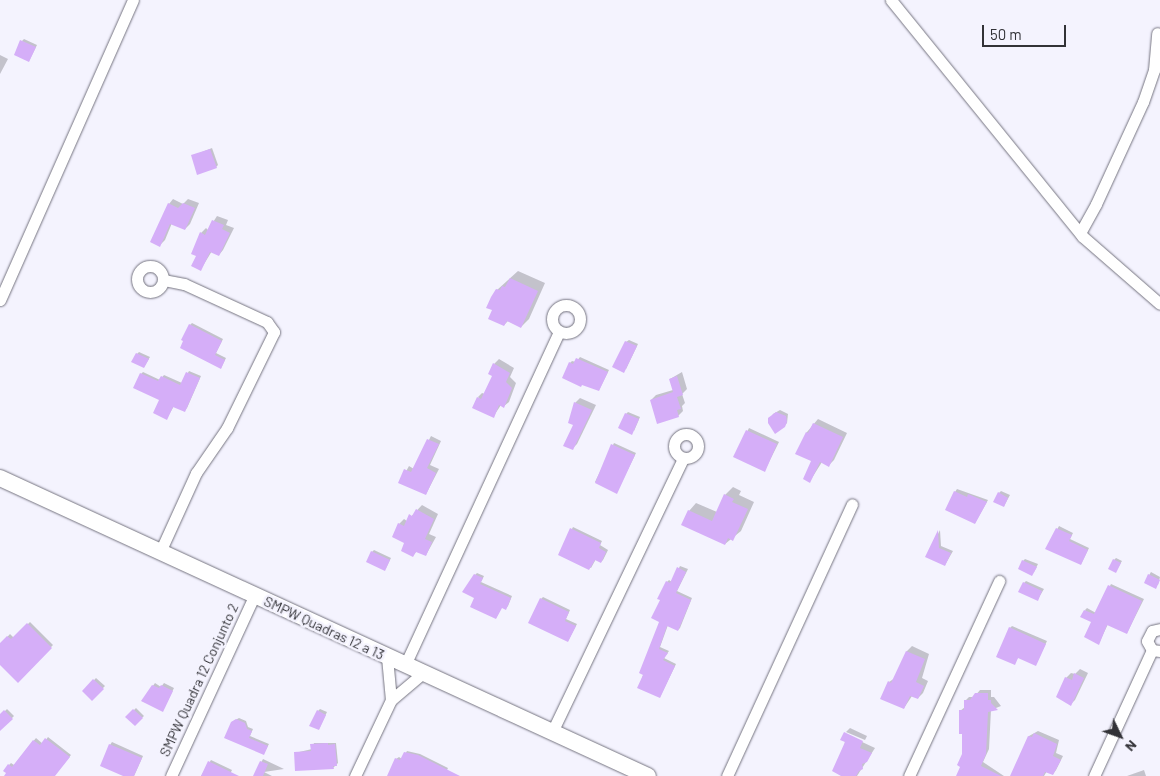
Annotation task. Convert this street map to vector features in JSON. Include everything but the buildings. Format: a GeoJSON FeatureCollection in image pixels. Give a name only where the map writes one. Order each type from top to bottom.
{"type":"FeatureCollection","features":[{"type":"Feature","properties":{"kind":"street"},"geometry":{"type":"LineString","coordinates":[[0,300],[133,0]]}},
{"type":"Feature","properties":{"kind":"street"},"geometry":{"type":"LineString","coordinates":[[891,0],[1080,233],[1160,304]]}},
{"type":"Feature","properties":{"kind":"street"},"geometry":{"type":"LineString","coordinates":[[1080,233],[1100,196],[1143,102],[1154,70],[1157,32]]}},
{"type":"Feature","properties":{"kind":"street"},"geometry":{"type":"LineString","coordinates":[[160,552],[196,473],[227,428],[274,332],[267,322],[184,284],[164,280]]}},
{"type":"Feature","properties":{"kind":"street"},"geometry":{"type":"LineString","coordinates":[[405,665],[559,332]]}},
{"type":"Feature","properties":{"kind":"street"},"geometry":{"type":"LineString","coordinates":[[552,732],[684,458]]}},
{"type":"Feature","properties":{"kind":"street","name":"SMPW Quadras 12 a 13"},"geometry":{"type":"LineString","coordinates":[[0,478],[648,776]]}},
{"type":"Feature","properties":{"kind":"street"},"geometry":{"type":"LineString","coordinates":[[726,776],[852,504]]}},
{"type":"Feature","properties":{"kind":"street"},"geometry":{"type":"LineString","coordinates":[[909,776],[1000,581]]}},
{"type":"Feature","properties":{"kind":"street","name":"SMPW Quadra 12 Conjunto 2"},"geometry":{"type":"LineString","coordinates":[[171,776],[254,596]]}},
{"type":"Feature","properties":{"kind":"street"},"geometry":{"type":"LineString","coordinates":[[1094,776],[1156,651],[1148,644],[1147,637],[1152,631],[1160,629]]}},
{"type":"Feature","properties":{"kind":"street"},"geometry":{"type":"LineString","coordinates":[[387,657],[390,700]]}},
{"type":"Feature","properties":{"kind":"street"},"geometry":{"type":"LineString","coordinates":[[355,776],[390,700],[423,673]]}}]}
